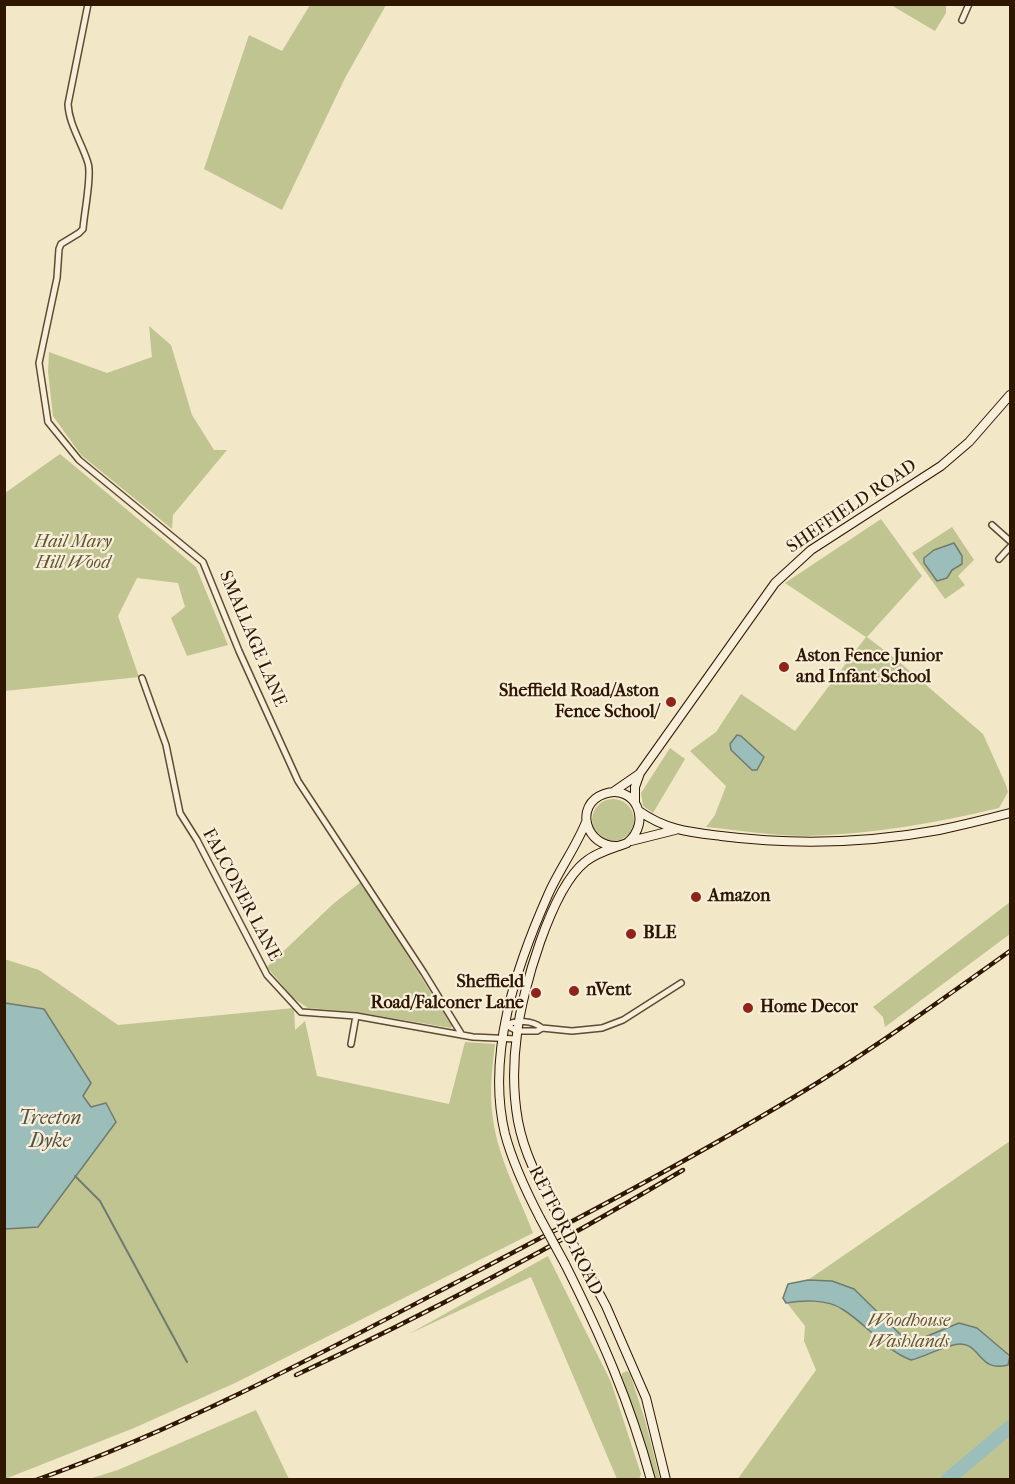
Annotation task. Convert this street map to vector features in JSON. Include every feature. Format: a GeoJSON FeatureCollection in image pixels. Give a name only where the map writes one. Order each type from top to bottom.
{"type":"FeatureCollection","features":[{"type":"Feature","properties":{"kind":"main road","name":"SHEFFIELD ROAD"},"geometry":{"type":"LineString","coordinates":[[635,803],[635,786],[640,773],[775,583],[811,550],[941,466],[969,442],[1011,395]]}},
{"type":"Feature","properties":{"kind":"main road","name":"SHEFFIELD ROAD"},"geometry":{"type":"LineString","coordinates":[[613,792],[640,773]]}},
{"type":"Feature","properties":{"kind":"main road"},"geometry":{"type":"LineString","coordinates":[[627,843],[637,832],[639,811],[629,797],[613,792],[605,793],[593,801],[589,807],[586,822],[592,836],[604,845],[618,846],[675,830]]}},
{"type":"Feature","properties":{"kind":"main road"},"geometry":{"type":"LineString","coordinates":[[639,811],[652,820],[675,830],[744,839],[850,841],[938,830],[1011,813]]}},
{"type":"Feature","properties":{"kind":"main road","name":"RETFORD ROAD"},"geometry":{"type":"LineString","coordinates":[[586,822],[548,893],[523,959],[506,1025],[500,1092],[504,1125],[520,1180],[566,1264],[619,1378],[651,1479]]}},
{"type":"Feature","properties":{"kind":"main road","name":"RETFORD ROAD"},"geometry":{"type":"LineString","coordinates":[[618,846],[586,861],[574,873],[552,914],[537,956],[519,1021],[514,1077],[518,1124],[532,1167],[606,1306],[646,1398],[666,1479]]}},
{"type":"Feature","properties":{"kind":"street","name":"SMALLAGE LANE"},"geometry":{"type":"LineString","coordinates":[[88,4],[68,105],[69,114],[89,165],[83,229],[79,234],[61,244],[59,249],[57,278],[39,363],[48,422],[79,460],[203,562],[239,651],[298,781],[462,1035]]}},
{"type":"Feature","properties":{"kind":"street"},"geometry":{"type":"LineString","coordinates":[[963,20],[969,4]]}},
{"type":"Feature","properties":{"kind":"street"},"geometry":{"type":"LineString","coordinates":[[992,525],[1011,541]]}},
{"type":"Feature","properties":{"kind":"street"},"geometry":{"type":"LineString","coordinates":[[999,559],[1011,546]]}},
{"type":"Feature","properties":{"kind":"street","name":"FALCONER LANE"},"geometry":{"type":"LineString","coordinates":[[142,678],[166,745],[180,813],[197,840],[267,975],[303,1013],[356,1016],[462,1035],[504,1038],[542,1028]]}},
{"type":"Feature","properties":{"kind":"street"},"geometry":{"type":"LineString","coordinates":[[506,1025],[519,1021],[537,1024],[542,1028],[572,1031],[602,1028],[623,1020],[681,983]]}},
{"type":"Feature","properties":{"kind":"street"},"geometry":{"type":"LineString","coordinates":[[351,1044],[356,1016]]}},
{"type":"Feature","properties":{"kind":"street"},"geometry":{"type":"LineString","coordinates":[[506,1025],[517,1035]]}},
{"type":"Feature","properties":{"kind":"green space"},"geometry":{"type":"Polygon","coordinates":[[[310,5],[386,5],[345,78],[282,210],[204,169],[249,35],[282,51],[310,5]]]}},
{"type":"Feature","properties":{"kind":"green space"},"geometry":{"type":"Polygon","coordinates":[[[891,5],[946,5],[946,13],[935,31],[891,5]]]}},
{"type":"Feature","properties":{"kind":"green space"},"geometry":{"type":"Polygon","coordinates":[[[149,326],[171,345],[192,415],[214,450],[227,450],[173,515],[172,529],[81,455],[53,416],[48,372],[49,352],[107,373],[152,357],[149,326]]]}},
{"type":"Feature","properties":{"kind":"green space","name":"Hail Mary Hill Wood"},"geometry":{"type":"Polygon","coordinates":[[[60,454],[196,567],[228,645],[187,656],[171,618],[185,607],[178,583],[137,578],[118,616],[139,677],[5,691],[5,493],[60,454]]]}},
{"type":"Feature","properties":{"kind":"green space"},"geometry":{"type":"Polygon","coordinates":[[[881,519],[922,576],[867,637],[983,734],[1008,792],[999,808],[904,827],[831,835],[782,835],[706,827],[715,815],[726,786],[690,751],[716,732],[741,694],[795,731],[866,637],[785,583],[881,519]]]}},
{"type":"Feature","properties":{"kind":"green space"},"geometry":{"type":"Polygon","coordinates":[[[952,527],[974,560],[958,576],[965,585],[945,599],[912,553],[952,527]]]}},
{"type":"Feature","properties":{"kind":"green space"},"geometry":{"type":"Polygon","coordinates":[[[670,748],[685,759],[653,813],[643,806],[641,793],[670,748]]]}},
{"type":"Feature","properties":{"kind":"green space"},"geometry":{"type":"Polygon","coordinates":[[[613,799],[628,805],[634,820],[628,835],[613,841],[598,835],[592,820],[598,805],[613,799]]]}},
{"type":"Feature","properties":{"kind":"green space"},"geometry":{"type":"Polygon","coordinates":[[[361,882],[452,1026],[451,1028],[356,1012],[308,1008],[293,998],[267,967],[333,904],[361,882]]]}},
{"type":"Feature","properties":{"kind":"green space"},"geometry":{"type":"Polygon","coordinates":[[[1010,902],[1010,934],[885,1027],[883,1017],[873,1007],[1010,902]]]}},
{"type":"Feature","properties":{"kind":"green space"},"geometry":{"type":"Polygon","coordinates":[[[4,959],[39,970],[118,1025],[294,1008],[295,1030],[305,1021],[317,1076],[449,1104],[465,1042],[495,1044],[491,1091],[496,1134],[504,1162],[533,1233],[235,1383],[134,1428],[5,1479],[5,1229],[38,1226],[116,1122],[91,1107],[83,1096],[91,1083],[44,1009],[5,1003],[4,959]]]}},
{"type":"Feature","properties":{"kind":"green space","name":"Woodhouse Washlands"},"geometry":{"type":"Polygon","coordinates":[[[1010,1141],[1010,1479],[737,1480],[816,1370],[804,1341],[805,1326],[783,1298],[788,1284],[808,1280],[1010,1141]]]}},
{"type":"Feature","properties":{"kind":"green space"},"geometry":{"type":"Polygon","coordinates":[[[548,1256],[611,1382],[641,1474],[639,1479],[617,1479],[531,1277],[409,1334],[548,1256]]]}},
{"type":"Feature","properties":{"kind":"green space"},"geometry":{"type":"Polygon","coordinates":[[[627,1371],[645,1420],[660,1479],[654,1479],[622,1377],[622,1373],[627,1371]]]}},
{"type":"Feature","properties":{"kind":"green space"},"geometry":{"type":"Polygon","coordinates":[[[256,1410],[289,1479],[89,1479],[118,1470],[256,1410]]]}},
{"type":"Feature","properties":{"kind":"water"},"geometry":{"type":"Polygon","coordinates":[[[954,543],[962,556],[962,564],[952,570],[947,578],[937,581],[924,563],[924,558],[934,550],[954,543]]]}},
{"type":"Feature","properties":{"kind":"water"},"geometry":{"type":"Polygon","coordinates":[[[737,735],[764,757],[757,770],[752,770],[731,750],[730,744],[737,735]]]}},
{"type":"Feature","properties":{"kind":"water","name":"Treeton Dyke"},"geometry":{"type":"Polygon","coordinates":[[[5,1003],[44,1009],[91,1083],[83,1096],[91,1107],[106,1103],[116,1122],[38,1227],[5,1229],[5,1003]]]}},
{"type":"Feature","properties":{"kind":"water"},"geometry":{"type":"Polygon","coordinates":[[[808,1280],[832,1281],[854,1289],[904,1338],[925,1337],[959,1323],[977,1328],[1010,1356],[1008,1365],[991,1365],[972,1348],[960,1344],[911,1360],[892,1350],[851,1315],[836,1306],[815,1301],[786,1303],[783,1298],[788,1284],[808,1280]]]}},
{"type":"Feature","properties":{"kind":"waterway"},"geometry":{"type":"LineString","coordinates":[[75,1176],[100,1201],[187,1362]]}},
{"type":"Feature","properties":{"kind":"waterway"},"geometry":{"type":"LineString","coordinates":[[947,1480],[1010,1427]]}},
{"type":"Feature","properties":{"kind":"railway"},"geometry":{"type":"LineString","coordinates":[[36,1480],[143,1438],[249,1389],[353,1337],[638,1186],[817,1083],[1010,951]]}},
{"type":"Feature","properties":{"kind":"railway"},"geometry":{"type":"LineString","coordinates":[[296,1375],[492,1277],[683,1170]]}},
{"type":"Feature","properties":{"kind":"place","name":"Aston Fence Junior and Infant School"},"geometry":{"type":"Point","coordinates":[784,667]}},
{"type":"Feature","properties":{"kind":"place","name":"Sheffield Road/Aston Fence School/"},"geometry":{"type":"Point","coordinates":[671,702]}},
{"type":"Feature","properties":{"kind":"place","name":"Amazon"},"geometry":{"type":"Point","coordinates":[696,897]}},
{"type":"Feature","properties":{"kind":"place","name":"BLE"},"geometry":{"type":"Point","coordinates":[631,934]}},
{"type":"Feature","properties":{"kind":"place","name":"nVent"},"geometry":{"type":"Point","coordinates":[574,991]}},
{"type":"Feature","properties":{"kind":"place","name":"Sheffield Road/Falconer Lane"},"geometry":{"type":"Point","coordinates":[536,993]}},
{"type":"Feature","properties":{"kind":"place","name":"Home Decor"},"geometry":{"type":"Point","coordinates":[748,1008]}}]}
